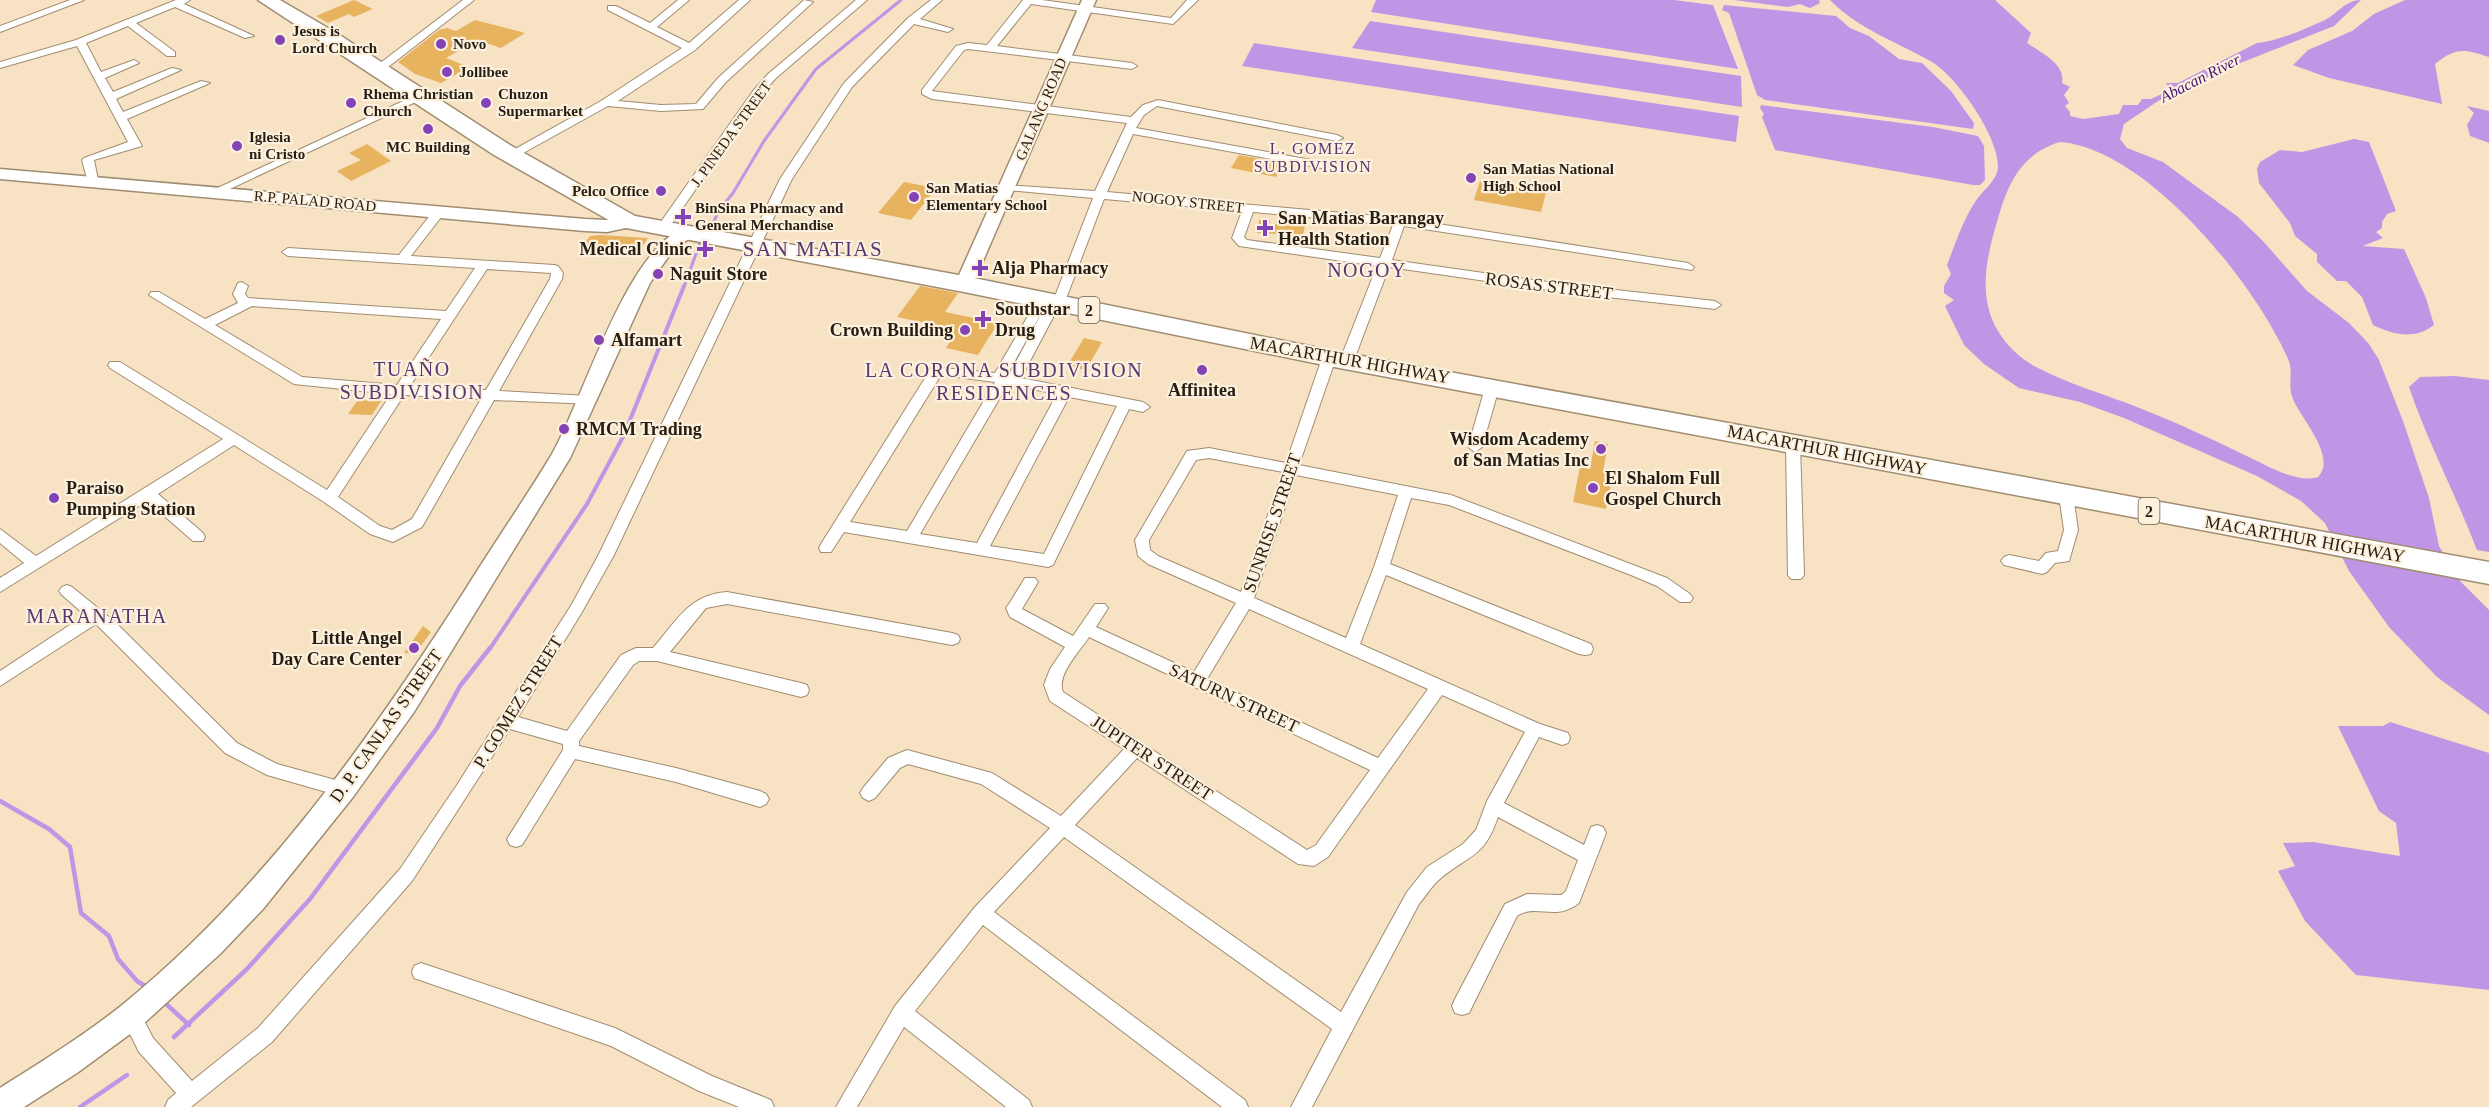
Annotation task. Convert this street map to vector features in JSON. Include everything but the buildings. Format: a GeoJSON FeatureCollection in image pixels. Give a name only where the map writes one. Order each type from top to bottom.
{"type":"FeatureCollection","features":[{"type":"Feature","properties":{"kind":"highway","name":"MACARTHUR HIGHWAY"},"geometry":{"type":"LineString","coordinates":[[267,0],[512,155],[583,198],[629,222],[964,284],[1338,359],[2489,573]]}},
{"type":"Feature","properties":{"kind":"street"},"geometry":{"type":"LineString","coordinates":[[0,29],[79,0]]}},
{"type":"Feature","properties":{"kind":"street"},"geometry":{"type":"LineString","coordinates":[[378,69],[469,0]]}},
{"type":"Feature","properties":{"kind":"street"},"geometry":{"type":"LineString","coordinates":[[650,28],[684,0]]}},
{"type":"Feature","properties":{"kind":"street"},"geometry":{"type":"LineString","coordinates":[[512,155],[609,103],[691,48],[745,0]]}},
{"type":"Feature","properties":{"kind":"street","name":"J. PINEDA STREET"},"geometry":{"type":"LineString","coordinates":[[672,230],[756,93],[772,76],[862,0]]}},
{"type":"Feature","properties":{"kind":"street","name":"P. GOMEZ STREET"},"geometry":{"type":"LineString","coordinates":[[183,1101],[265,1035],[360,930],[406,874],[577,608],[615,539],[647,467],[786,179],[838,97],[912,20],[937,0]]}},
{"type":"Feature","properties":{"kind":"street"},"geometry":{"type":"LineString","coordinates":[[991,47],[1028,1],[1087,5],[1173,21],[1193,0]]}},
{"type":"Feature","properties":{"kind":"street"},"geometry":{"type":"LineString","coordinates":[[0,65],[81,42],[181,2],[249,36]]}},
{"type":"Feature","properties":{"kind":"street"},"geometry":{"type":"LineString","coordinates":[[609,103],[661,108],[699,106],[722,80],[808,2]]}},
{"type":"Feature","properties":{"kind":"street","name":"GALANG ROAD"},"geometry":{"type":"LineString","coordinates":[[964,284],[1087,5]]}},
{"type":"Feature","properties":{"kind":"street"},"geometry":{"type":"LineString","coordinates":[[612,8],[691,48]]}},
{"type":"Feature","properties":{"kind":"street"},"geometry":{"type":"LineString","coordinates":[[912,20],[948,29]]}},
{"type":"Feature","properties":{"kind":"street"},"geometry":{"type":"LineString","coordinates":[[130,22],[171,54]]}},
{"type":"Feature","properties":{"kind":"street"},"geometry":{"type":"LineString","coordinates":[[81,42],[101,76],[135,145],[90,158],[88,160],[92,180]]}},
{"type":"Feature","properties":{"kind":"street"},"geometry":{"type":"LineString","coordinates":[[1132,66],[968,45],[960,48],[926,94],[1041,110],[1132,126],[1322,165]]}},
{"type":"Feature","properties":{"kind":"street"},"geometry":{"type":"LineString","coordinates":[[101,76],[134,63]]}},
{"type":"Feature","properties":{"kind":"street"},"geometry":{"type":"LineString","coordinates":[[111,97],[176,70]]}},
{"type":"Feature","properties":{"kind":"street"},"geometry":{"type":"LineString","coordinates":[[121,117],[205,83]]}},
{"type":"Feature","properties":{"kind":"street"},"geometry":{"type":"LineString","coordinates":[[215,192],[418,97]]}},
{"type":"Feature","properties":{"kind":"street"},"geometry":{"type":"LineString","coordinates":[[911,537],[1052,302],[1132,126],[1149,106],[1158,103],[1337,138]]}},
{"type":"Feature","properties":{"kind":"street","name":"R.P. PALAD ROAD"},"geometry":{"type":"LineString","coordinates":[[0,174],[92,180],[585,225],[607,226],[629,222]]}},
{"type":"Feature","properties":{"kind":"street","name":"NOGOY STREET"},"geometry":{"type":"LineString","coordinates":[[1008,187],[1400,222],[1688,267]]}},
{"type":"Feature","properties":{"kind":"street","name":"ROSAS STREET"},"geometry":{"type":"LineString","coordinates":[[1249,208],[1238,238],[1243,243],[1562,288],[1715,305]]}},
{"type":"Feature","properties":{"kind":"street"},"geometry":{"type":"LineString","coordinates":[[402,259],[439,212]]}},
{"type":"Feature","properties":{"kind":"street","name":"SUNRISE STREET"},"geometry":{"type":"LineString","coordinates":[[1198,680],[1246,600],[1289,468],[1384,264],[1400,222]]}},
{"type":"Feature","properties":{"kind":"street","name":"D. P. CANLAS STREET"},"geometry":{"type":"LineString","coordinates":[[0,1105],[67,1063],[130,1016],[211,944],[253,900],[344,789],[405,705],[563,453],[641,282],[672,230]]}},
{"type":"Feature","properties":{"kind":"street"},"geometry":{"type":"LineString","coordinates":[[115,365],[385,535],[405,532],[417,523],[436,492],[488,395],[556,279],[557,273],[554,269],[288,252]]}},
{"type":"Feature","properties":{"kind":"street"},"geometry":{"type":"LineString","coordinates":[[329,498],[447,315],[483,265]]}},
{"type":"Feature","properties":{"kind":"street"},"geometry":{"type":"LineString","coordinates":[[242,286],[239,294],[244,303]]}},
{"type":"Feature","properties":{"kind":"street"},"geometry":{"type":"LineString","coordinates":[[156,295],[298,381],[399,390],[588,401]]}},
{"type":"Feature","properties":{"kind":"street"},"geometry":{"type":"LineString","coordinates":[[206,324],[244,303],[447,315]]}},
{"type":"Feature","properties":{"kind":"street"},"geometry":{"type":"LineString","coordinates":[[826,548],[934,372],[942,369],[1143,407]]}},
{"type":"Feature","properties":{"kind":"street"},"geometry":{"type":"LineString","coordinates":[[1475,447],[1492,388]]}},
{"type":"Feature","properties":{"kind":"street"},"geometry":{"type":"LineString","coordinates":[[981,549],[1064,393]]}},
{"type":"Feature","properties":{"kind":"street"},"geometry":{"type":"LineString","coordinates":[[841,526],[1047,561],[1125,404]]}},
{"type":"Feature","properties":{"kind":"street"},"geometry":{"type":"LineString","coordinates":[[0,586],[232,440]]}},
{"type":"Feature","properties":{"kind":"street"},"geometry":{"type":"LineString","coordinates":[[1793,444],[1796,575]]}},
{"type":"Feature","properties":{"kind":"street"},"geometry":{"type":"LineString","coordinates":[[1562,738],[1535,729],[1153,560],[1143,552],[1142,540],[1192,455],[1209,453],[1473,506],[1662,582],[1685,598]]}},
{"type":"Feature","properties":{"kind":"street"},"geometry":{"type":"LineString","coordinates":[[1351,646],[1382,567],[1406,492]]}},
{"type":"Feature","properties":{"kind":"street"},"geometry":{"type":"LineString","coordinates":[[148,494],[198,537]]}},
{"type":"Feature","properties":{"kind":"street"},"geometry":{"type":"LineString","coordinates":[[2009,561],[2042,568],[2051,557],[2064,557],[2071,530],[2066,495]]}},
{"type":"Feature","properties":{"kind":"street"},"geometry":{"type":"LineString","coordinates":[[0,535],[35,564]]}},
{"type":"Feature","properties":{"kind":"street"},"geometry":{"type":"LineString","coordinates":[[1382,567],[1585,649]]}},
{"type":"Feature","properties":{"kind":"street"},"geometry":{"type":"LineString","coordinates":[[1030,582],[1014,608],[1015,613],[1075,645]]}},
{"type":"Feature","properties":{"kind":"street"},"geometry":{"type":"LineString","coordinates":[[67,591],[97,615],[231,748],[273,770],[344,789]]}},
{"type":"Feature","properties":{"kind":"street"},"geometry":{"type":"LineString","coordinates":[[657,655],[701,604],[712,599],[727,598],[952,639]]}},
{"type":"Feature","properties":{"kind":"street","name":"JUPITER STREET"},"geometry":{"type":"LineString","coordinates":[[1100,608],[1056,674],[1052,685],[1056,696],[1304,858],[1314,858],[1322,851],[1382,768]]}},
{"type":"Feature","properties":{"kind":"street"},"geometry":{"type":"LineString","coordinates":[[0,679],[97,615]]}},
{"type":"Feature","properties":{"kind":"street","name":"SATURN STREET"},"geometry":{"type":"LineString","coordinates":[[1086,629],[1382,768]]}},
{"type":"Feature","properties":{"kind":"street"},"geometry":{"type":"LineString","coordinates":[[516,839],[571,745],[627,660],[636,654],[657,655],[801,690]]}},
{"type":"Feature","properties":{"kind":"street"},"geometry":{"type":"LineString","coordinates":[[1382,768],[1439,687]]}},
{"type":"Feature","properties":{"kind":"street"},"geometry":{"type":"LineString","coordinates":[[506,721],[571,745],[760,800]]}},
{"type":"Feature","properties":{"kind":"street"},"geometry":{"type":"LineString","coordinates":[[1301,1107],[1413,898],[1433,873],[1469,850],[1483,835],[1493,806],[1535,729]]}},
{"type":"Feature","properties":{"kind":"street"},"geometry":{"type":"LineString","coordinates":[[846,1107],[902,1013],[981,913],[1137,747]]}},
{"type":"Feature","properties":{"kind":"street"},"geometry":{"type":"LineString","coordinates":[[869,793],[894,763],[907,757],[986,778],[1063,827],[1343,1025]]}},
{"type":"Feature","properties":{"kind":"street"},"geometry":{"type":"LineString","coordinates":[[1493,806],[1589,857]]}},
{"type":"Feature","properties":{"kind":"street"},"geometry":{"type":"LineString","coordinates":[[1462,1006],[1511,910],[1528,900],[1553,905],[1569,902],[1573,897],[1597,833]]}},
{"type":"Feature","properties":{"kind":"street"},"geometry":{"type":"LineString","coordinates":[[981,913],[1238,1107]]}},
{"type":"Feature","properties":{"kind":"street"},"geometry":{"type":"LineString","coordinates":[[421,972],[615,1038],[706,1084],[764,1107]]}},
{"type":"Feature","properties":{"kind":"street"},"geometry":{"type":"LineString","coordinates":[[902,1013],[1022,1107]]}},
{"type":"Feature","properties":{"kind":"street"},"geometry":{"type":"LineString","coordinates":[[130,1016],[183,1101]]}},
{"type":"Feature","properties":{"kind":"water"},"geometry":{"type":"Polygon","coordinates":[[[1376,0],[1674,0],[1713,5],[1738,69],[1371,12],[1376,0]]]}},
{"type":"Feature","properties":{"kind":"water"},"geometry":{"type":"Polygon","coordinates":[[[1734,0],[1819,0],[1820,3],[1810,8],[1800,4],[1788,7],[1734,0]]]}},
{"type":"Feature","properties":{"kind":"water","name":"Abacan River"},"geometry":{"type":"Polygon","coordinates":[[[1830,0],[1995,0],[2031,33],[2027,43],[2056,64],[2062,76],[2062,83],[2070,87],[2064,95],[2069,103],[2065,106],[2070,116],[2083,119],[2119,114],[2123,105],[2138,105],[2142,99],[2151,99],[2170,90],[2166,83],[2178,83],[2257,43],[2300,31],[2325,20],[2351,2],[2361,0],[2334,26],[2230,67],[2158,101],[2124,124],[2120,139],[2127,148],[2163,162],[2238,217],[2262,240],[2307,291],[2349,323],[2369,344],[2379,360],[2403,421],[2429,498],[2439,546],[2461,582],[2489,610],[2489,715],[2437,677],[2389,627],[2349,571],[2325,523],[2301,501],[2257,476],[2124,418],[2080,402],[2019,388],[1984,364],[1964,345],[1945,306],[1954,300],[1944,293],[1944,286],[1951,274],[1947,265],[1963,225],[1975,202],[1997,173],[1997,155],[1992,141],[1975,109],[1942,70],[1932,62],[1865,27],[1830,0]],[[2060,142],[2036,153],[2019,170],[2013,180],[1999,215],[1986,277],[1988,308],[2002,337],[2026,361],[2061,379],[2168,420],[2279,471],[2295,477],[2318,477],[2323,469],[2323,459],[2315,437],[2291,394],[2290,364],[2251,294],[2194,225],[2162,194],[2128,168],[2093,150],[2060,142]]]}},
{"type":"Feature","properties":{"kind":"water"},"geometry":{"type":"Polygon","coordinates":[[[2405,0],[2489,0],[2489,57],[2460,51],[2435,64],[2442,104],[2329,78],[2293,65],[2308,50],[2352,31],[2374,14],[2405,0]]]}},
{"type":"Feature","properties":{"kind":"water"},"geometry":{"type":"Polygon","coordinates":[[[1724,5],[1836,16],[1850,28],[1869,36],[1899,59],[1922,63],[1951,91],[1974,123],[1973,129],[1765,100],[1757,95],[1729,13],[1722,10],[1724,5]]]}},
{"type":"Feature","properties":{"kind":"water"},"geometry":{"type":"Polygon","coordinates":[[[1370,21],[1741,76],[1742,107],[1352,48],[1370,21]]]}},
{"type":"Feature","properties":{"kind":"water"},"geometry":{"type":"Polygon","coordinates":[[[1254,43],[1739,116],[1736,142],[1242,66],[1254,43]]]}},
{"type":"Feature","properties":{"kind":"water"},"geometry":{"type":"Polygon","coordinates":[[[1761,105],[1933,127],[1978,136],[1984,146],[1985,180],[1980,185],[1973,185],[1775,150],[1762,117],[1764,114],[1760,108],[1761,105]]]}},
{"type":"Feature","properties":{"kind":"water"},"geometry":{"type":"Polygon","coordinates":[[[2467,106],[2489,111],[2489,143],[2470,136],[2467,125],[2474,113],[2467,106]]]}},
{"type":"Feature","properties":{"kind":"water"},"geometry":{"type":"Polygon","coordinates":[[[2354,139],[2369,142],[2396,211],[2387,214],[2382,222],[2382,228],[2376,232],[2383,238],[2363,246],[2404,249],[2426,298],[2434,325],[2419,333],[2397,333],[2373,325],[2362,297],[2346,281],[2337,281],[2317,262],[2317,254],[2295,236],[2290,223],[2259,183],[2257,169],[2260,162],[2280,150],[2302,152],[2354,139]]]}},
{"type":"Feature","properties":{"kind":"water"},"geometry":{"type":"Polygon","coordinates":[[[2455,376],[2489,380],[2489,552],[2477,550],[2409,387],[2420,377],[2455,376]]]}},
{"type":"Feature","properties":{"kind":"water"},"geometry":{"type":"Polygon","coordinates":[[[2390,722],[2489,753],[2489,990],[2356,975],[2305,921],[2278,871],[2295,866],[2283,843],[2313,842],[2400,856],[2396,823],[2379,811],[2338,726],[2383,726],[2390,722]]]}},
{"type":"Feature","properties":{"kind":"waterway"},"geometry":{"type":"LineString","coordinates":[[711,228],[719,210],[733,193],[764,141],[816,69],[901,0]]}},
{"type":"Feature","properties":{"kind":"waterway"},"geometry":{"type":"LineString","coordinates":[[684,287],[701,240]]}},
{"type":"Feature","properties":{"kind":"waterway"},"geometry":{"type":"LineString","coordinates":[[489,650],[587,504],[624,435],[684,286]]}},
{"type":"Feature","properties":{"kind":"waterway"},"geometry":{"type":"LineString","coordinates":[[188,1024],[247,969],[310,899],[437,728],[460,686],[490,648]]}},
{"type":"Feature","properties":{"kind":"waterway"},"geometry":{"type":"LineString","coordinates":[[0,801],[49,829],[70,847],[81,913],[109,936],[118,959],[137,981],[148,988]]}},
{"type":"Feature","properties":{"kind":"waterway"},"geometry":{"type":"LineString","coordinates":[[164,1002],[188,1024]]}},
{"type":"Feature","properties":{"kind":"waterway"},"geometry":{"type":"LineString","coordinates":[[174,1037],[188,1024]]}},
{"type":"Feature","properties":{"kind":"waterway"},"geometry":{"type":"LineString","coordinates":[[80,1107],[127,1075]]}},
{"type":"Feature","properties":{"kind":"place","name":"Jesus is Lord Church"},"geometry":{"type":"Point","coordinates":[280,40]}},
{"type":"Feature","properties":{"kind":"place","name":"Novo"},"geometry":{"type":"Point","coordinates":[441,44]}},
{"type":"Feature","properties":{"kind":"place","name":"Jollibee"},"geometry":{"type":"Point","coordinates":[447,72]}},
{"type":"Feature","properties":{"kind":"place","name":"Rhema Christian Church"},"geometry":{"type":"Point","coordinates":[351,103]}},
{"type":"Feature","properties":{"kind":"place","name":"Chuzon Supermarket"},"geometry":{"type":"Point","coordinates":[486,103]}},
{"type":"Feature","properties":{"kind":"place","name":"MC Building"},"geometry":{"type":"Point","coordinates":[428,129]}},
{"type":"Feature","properties":{"kind":"place","name":"Iglesia ni Cristo"},"geometry":{"type":"Point","coordinates":[237,146]}},
{"type":"Feature","properties":{"kind":"place","name":"San Matias National High School"},"geometry":{"type":"Point","coordinates":[1471,178]}},
{"type":"Feature","properties":{"kind":"place","name":"Pelco Office"},"geometry":{"type":"Point","coordinates":[661,191]}},
{"type":"Feature","properties":{"kind":"place","name":"San Matias Elementary School"},"geometry":{"type":"Point","coordinates":[914,197]}},
{"type":"Feature","properties":{"kind":"place","name":"BinSina Pharmacy and General Merchandise"},"geometry":{"type":"Point","coordinates":[683,217]}},
{"type":"Feature","properties":{"kind":"place","name":"San Matias Barangay Health Station"},"geometry":{"type":"Point","coordinates":[1265,228]}},
{"type":"Feature","properties":{"kind":"place","name":"Medical Clinic"},"geometry":{"type":"Point","coordinates":[705,249]}},
{"type":"Feature","properties":{"kind":"place","name":"Alja Pharmacy"},"geometry":{"type":"Point","coordinates":[980,268]}},
{"type":"Feature","properties":{"kind":"place","name":"Naguit Store"},"geometry":{"type":"Point","coordinates":[658,274]}},
{"type":"Feature","properties":{"kind":"place","name":"Southstar Drug"},"geometry":{"type":"Point","coordinates":[983,319]}},
{"type":"Feature","properties":{"kind":"place","name":"Crown Building"},"geometry":{"type":"Point","coordinates":[965,330]}},
{"type":"Feature","properties":{"kind":"place","name":"Alfamart"},"geometry":{"type":"Point","coordinates":[599,340]}},
{"type":"Feature","properties":{"kind":"place","name":"Affinitea"},"geometry":{"type":"Point","coordinates":[1202,370]}},
{"type":"Feature","properties":{"kind":"place","name":"RMCM Trading"},"geometry":{"type":"Point","coordinates":[564,429]}},
{"type":"Feature","properties":{"kind":"place","name":"Wisdom Academy of San Matias Inc"},"geometry":{"type":"Point","coordinates":[1601,449]}},
{"type":"Feature","properties":{"kind":"place","name":"El Shalom Full Gospel Church"},"geometry":{"type":"Point","coordinates":[1593,488]}},
{"type":"Feature","properties":{"kind":"place","name":"Paraiso Pumping Station"},"geometry":{"type":"Point","coordinates":[54,498]}},
{"type":"Feature","properties":{"kind":"place","name":"Little Angel Day Care Center"},"geometry":{"type":"Point","coordinates":[414,648]}},
{"type":"Feature","properties":{"kind":"district","name":"L. GOMEZ SUBDIVISION"},"geometry":{"type":"Point","coordinates":[1313,157]}},
{"type":"Feature","properties":{"kind":"district","name":"SAN MATIAS"},"geometry":{"type":"Point","coordinates":[813,249]}},
{"type":"Feature","properties":{"kind":"district","name":"NOGOY"},"geometry":{"type":"Point","coordinates":[1367,270]}},
{"type":"Feature","properties":{"kind":"district","name":"TUAÑO SUBDIVISION"},"geometry":{"type":"Point","coordinates":[412,380]}},
{"type":"Feature","properties":{"kind":"district","name":"LA CORONA SUBDIVISION RESIDENCES"},"geometry":{"type":"Point","coordinates":[1004,382]}},
{"type":"Feature","properties":{"kind":"district","name":"MARANATHA"},"geometry":{"type":"Point","coordinates":[97,616]}}]}
